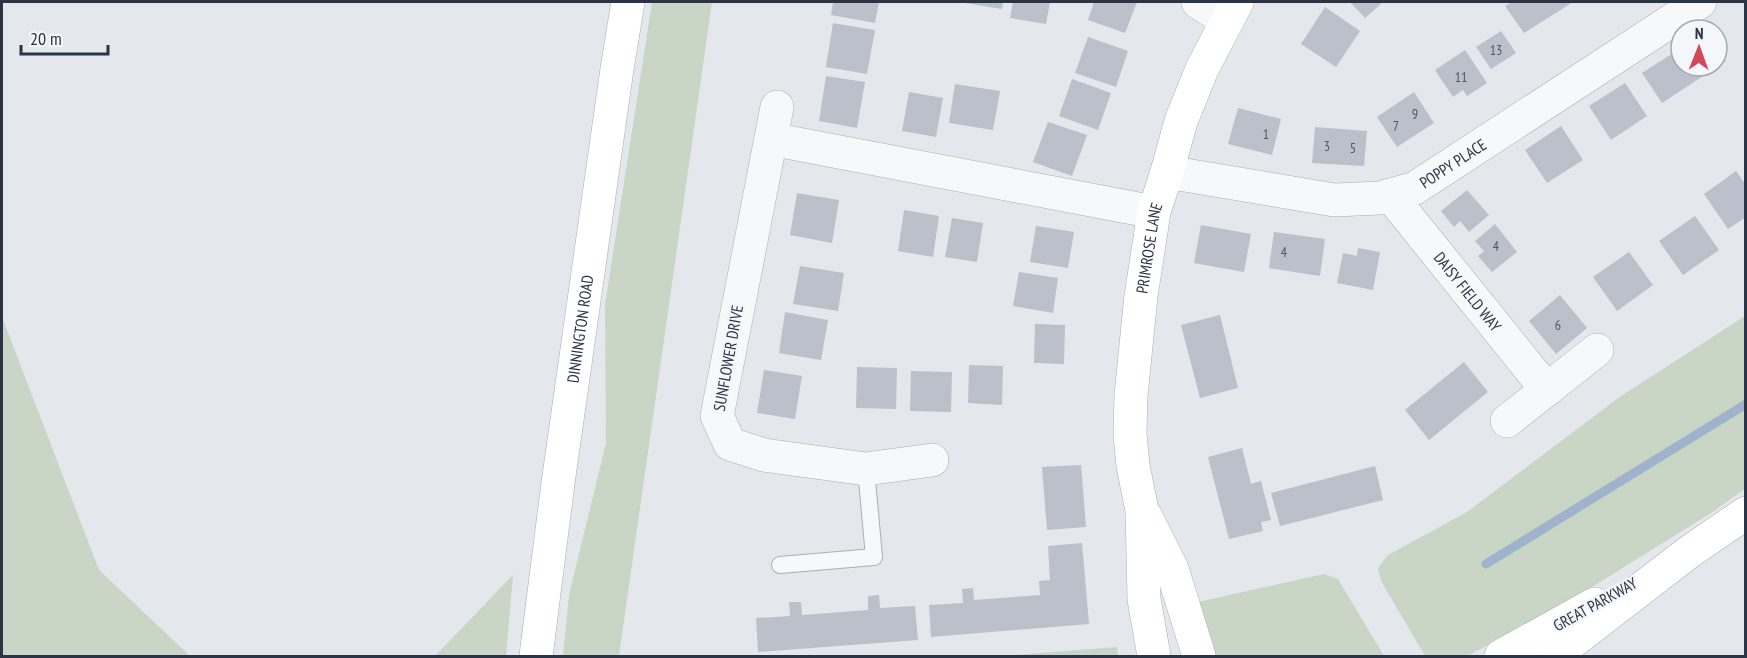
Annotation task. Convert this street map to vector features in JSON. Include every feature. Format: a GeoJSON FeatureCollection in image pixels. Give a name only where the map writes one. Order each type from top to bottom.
{"type":"FeatureCollection","features":[{"type":"Feature","properties":{"kind":"street","name":"DINNINGTON ROAD"},"geometry":{"type":"LineString","coordinates":[[536,657],[616,69],[628,2]]}},
{"type":"Feature","properties":{"kind":"street"},"geometry":{"type":"LineString","coordinates":[[1198,2],[1232,10]]}},
{"type":"Feature","properties":{"kind":"street","name":"POPPY PLACE"},"geometry":{"type":"LineString","coordinates":[[1167,172],[1334,200],[1380,198],[1415,188],[1700,2]]}},
{"type":"Feature","properties":{"kind":"street","name":"PRIMROSE LANE"},"geometry":{"type":"LineString","coordinates":[[1154,657],[1144,599],[1142,510],[1133,466],[1130,434],[1131,395],[1141,296],[1154,212],[1181,121],[1202,69],[1232,10]]}},
{"type":"Feature","properties":{"kind":"street","name":"SUNFLOWER DRIVE"},"geometry":{"type":"LineString","coordinates":[[932,459],[866,469],[764,455],[730,444],[717,416],[774,123],[1154,212]]}},
{"type":"Feature","properties":{"kind":"street","name":"DAISY FIELD WAY"},"geometry":{"type":"LineString","coordinates":[[1390,195],[1547,390]]}},
{"type":"Feature","properties":{"kind":"street"},"geometry":{"type":"LineString","coordinates":[[1507,421],[1597,350]]}},
{"type":"Feature","properties":{"kind":"street","name":"PRIMROSE LANE"},"geometry":{"type":"LineString","coordinates":[[1142,510],[1172,569],[1199,657]]}},
{"type":"Feature","properties":{"kind":"street","name":"GREAT PARKWAY"},"geometry":{"type":"LineString","coordinates":[[1554,657],[1689,552],[1746,513]]}},
{"type":"Feature","properties":{"kind":"street","name":"GREAT PARKWAY"},"geometry":{"type":"LineString","coordinates":[[1501,657],[1689,552]]}},
{"type":"Feature","properties":{"kind":"lane"},"geometry":{"type":"LineString","coordinates":[[780,566],[874,557],[866,469]]}},
{"type":"Feature","properties":{"kind":"green space"},"geometry":{"type":"Polygon","coordinates":[[[652,2],[712,2],[619,656],[563,656],[569,595],[606,443],[605,305],[652,2]]]}},
{"type":"Feature","properties":{"kind":"green space"},"geometry":{"type":"Polygon","coordinates":[[[1745,316],[1745,489],[1711,513],[1555,610],[1467,656],[1425,656],[1381,581],[1378,568],[1388,555],[1467,512],[1621,396],[1745,316]]]}},
{"type":"Feature","properties":{"kind":"green space"},"geometry":{"type":"Polygon","coordinates":[[[2,317],[99,570],[190,656],[2,656],[2,317]]]}},
{"type":"Feature","properties":{"kind":"green space"},"geometry":{"type":"Polygon","coordinates":[[[1324,574],[1338,579],[1384,656],[1216,656],[1198,602],[1324,574]]]}},
{"type":"Feature","properties":{"kind":"green space"},"geometry":{"type":"Polygon","coordinates":[[[513,575],[506,656],[435,656],[513,575]]]}},
{"type":"Feature","properties":{"kind":"green space"},"geometry":{"type":"Polygon","coordinates":[[[1117,647],[1118,656],[1004,656],[1117,647]]]}},
{"type":"Feature","properties":{"kind":"building"},"geometry":{"type":"Polygon","coordinates":[[[833,2],[879,2],[875,23],[831,15],[833,2]]]}},
{"type":"Feature","properties":{"kind":"building"},"geometry":{"type":"Polygon","coordinates":[[[965,2],[1003,2],[1002,9],[965,2]]]}},
{"type":"Feature","properties":{"kind":"building"},"geometry":{"type":"Polygon","coordinates":[[[1013,2],[1050,2],[1046,24],[1010,18],[1013,2]]]}},
{"type":"Feature","properties":{"kind":"building"},"geometry":{"type":"Polygon","coordinates":[[[1094,2],[1137,2],[1125,33],[1088,20],[1094,2]]]}},
{"type":"Feature","properties":{"kind":"building"},"geometry":{"type":"Polygon","coordinates":[[[1350,2],[1383,2],[1365,18],[1350,2]]]}},
{"type":"Feature","properties":{"kind":"building"},"geometry":{"type":"Polygon","coordinates":[[[1512,2],[1573,2],[1524,33],[1505,6],[1512,2]]]}},
{"type":"Feature","properties":{"kind":"building"},"geometry":{"type":"Polygon","coordinates":[[[1325,7],[1360,31],[1336,67],[1301,44],[1325,7]]]}},
{"type":"Feature","properties":{"kind":"building"},"geometry":{"type":"Polygon","coordinates":[[[833,23],[875,30],[867,74],[826,67],[833,23]]]}},
{"type":"Feature","properties":{"kind":"building"},"geometry":{"type":"Polygon","coordinates":[[[1501,31],[1516,53],[1491,69],[1476,47],[1501,31]]]}},
{"type":"Feature","properties":{"kind":"building"},"geometry":{"type":"Polygon","coordinates":[[[1088,37],[1128,51],[1116,87],[1075,73],[1088,37]]]}},
{"type":"Feature","properties":{"kind":"building"},"geometry":{"type":"Polygon","coordinates":[[[1465,50],[1487,83],[1467,96],[1463,90],[1453,97],[1435,70],[1465,50]]]}},
{"type":"Feature","properties":{"kind":"building"},"geometry":{"type":"Polygon","coordinates":[[[1669,56],[1669,78],[1700,78],[1662,103],[1642,73],[1669,56]]]}},
{"type":"Feature","properties":{"kind":"building"},"geometry":{"type":"Polygon","coordinates":[[[826,76],[865,82],[857,128],[819,121],[826,76]]]}},
{"type":"Feature","properties":{"kind":"building"},"geometry":{"type":"Polygon","coordinates":[[[1072,79],[1111,93],[1098,130],[1059,116],[1072,79]]]}},
{"type":"Feature","properties":{"kind":"building"},"geometry":{"type":"Polygon","coordinates":[[[1625,83],[1647,116],[1611,140],[1589,106],[1625,83]]]}},
{"type":"Feature","properties":{"kind":"building"},"geometry":{"type":"Polygon","coordinates":[[[955,84],[1000,91],[993,130],[949,123],[955,84]]]}},
{"type":"Feature","properties":{"kind":"building"},"geometry":{"type":"Polygon","coordinates":[[[909,92],[943,98],[936,137],[902,131],[909,92]]]}},
{"type":"Feature","properties":{"kind":"building"},"geometry":{"type":"Polygon","coordinates":[[[1414,92],[1434,123],[1397,147],[1377,117],[1414,92]]]}},
{"type":"Feature","properties":{"kind":"building"},"geometry":{"type":"Polygon","coordinates":[[[1238,108],[1281,119],[1272,155],[1228,144],[1238,108]]]}},
{"type":"Feature","properties":{"kind":"building"},"geometry":{"type":"Polygon","coordinates":[[[1048,122],[1087,135],[1072,176],[1033,162],[1048,122]]]}},
{"type":"Feature","properties":{"kind":"building"},"geometry":{"type":"Polygon","coordinates":[[[1561,126],[1583,160],[1547,183],[1525,150],[1561,126]]]}},
{"type":"Feature","properties":{"kind":"building"},"geometry":{"type":"Polygon","coordinates":[[[1315,127],[1367,131],[1364,166],[1312,163],[1315,127]]]}},
{"type":"Feature","properties":{"kind":"building"},"geometry":{"type":"Polygon","coordinates":[[[1736,171],[1746,185],[1746,217],[1728,229],[1704,194],[1736,171]]]}},
{"type":"Feature","properties":{"kind":"building"},"geometry":{"type":"Polygon","coordinates":[[[1467,190],[1489,215],[1469,232],[1460,221],[1454,227],[1441,211],[1467,190]]]}},
{"type":"Feature","properties":{"kind":"building"},"geometry":{"type":"Polygon","coordinates":[[[797,193],[839,200],[832,243],[790,235],[797,193]]]}},
{"type":"Feature","properties":{"kind":"building"},"geometry":{"type":"Polygon","coordinates":[[[904,210],[939,216],[933,257],[898,251],[904,210]]]}},
{"type":"Feature","properties":{"kind":"building"},"geometry":{"type":"Polygon","coordinates":[[[1695,216],[1719,250],[1683,275],[1659,241],[1695,216]]]}},
{"type":"Feature","properties":{"kind":"building"},"geometry":{"type":"Polygon","coordinates":[[[952,218],[983,223],[977,262],[945,257],[952,218]]]}},
{"type":"Feature","properties":{"kind":"building"},"geometry":{"type":"Polygon","coordinates":[[[1495,224],[1517,252],[1492,272],[1478,256],[1484,251],[1475,241],[1495,224]]]}},
{"type":"Feature","properties":{"kind":"building"},"geometry":{"type":"Polygon","coordinates":[[[1201,225],[1251,234],[1244,272],[1194,263],[1201,225]]]}},
{"type":"Feature","properties":{"kind":"building"},"geometry":{"type":"Polygon","coordinates":[[[1036,226],[1074,232],[1068,268],[1030,262],[1036,226]]]}},
{"type":"Feature","properties":{"kind":"building"},"geometry":{"type":"Polygon","coordinates":[[[1274,232],[1325,239],[1320,276],[1269,268],[1274,232]]]}},
{"type":"Feature","properties":{"kind":"building"},"geometry":{"type":"Polygon","coordinates":[[[1358,248],[1380,252],[1373,290],[1337,283],[1343,253],[1357,256],[1358,248]]]}},
{"type":"Feature","properties":{"kind":"building"},"geometry":{"type":"Polygon","coordinates":[[[1629,252],[1653,285],[1617,311],[1593,277],[1629,252]]]}},
{"type":"Feature","properties":{"kind":"building"},"geometry":{"type":"Polygon","coordinates":[[[800,266],[844,273],[838,311],[793,304],[800,266]]]}},
{"type":"Feature","properties":{"kind":"building"},"geometry":{"type":"Polygon","coordinates":[[[1019,272],[1058,278],[1053,313],[1013,306],[1019,272]]]}},
{"type":"Feature","properties":{"kind":"building"},"geometry":{"type":"Polygon","coordinates":[[[1560,295],[1587,328],[1556,354],[1529,321],[1560,295]]]}},
{"type":"Feature","properties":{"kind":"building"},"geometry":{"type":"Polygon","coordinates":[[[785,312],[828,320],[821,360],[779,353],[785,312]]]}},
{"type":"Feature","properties":{"kind":"building"},"geometry":{"type":"Polygon","coordinates":[[[1220,315],[1238,388],[1200,398],[1181,325],[1220,315]]]}},
{"type":"Feature","properties":{"kind":"building"},"geometry":{"type":"Polygon","coordinates":[[[1035,324],[1065,325],[1064,364],[1034,363],[1035,324]]]}},
{"type":"Feature","properties":{"kind":"building"},"geometry":{"type":"Polygon","coordinates":[[[1464,362],[1488,392],[1429,440],[1405,410],[1464,362]]]}},
{"type":"Feature","properties":{"kind":"building"},"geometry":{"type":"Polygon","coordinates":[[[969,365],[1003,366],[1002,405],[968,403],[969,365]]]}},
{"type":"Feature","properties":{"kind":"building"},"geometry":{"type":"Polygon","coordinates":[[[857,367],[897,368],[896,409],[856,408],[857,367]]]}},
{"type":"Feature","properties":{"kind":"building"},"geometry":{"type":"Polygon","coordinates":[[[764,370],[802,376],[795,419],[757,413],[764,370]]]}},
{"type":"Feature","properties":{"kind":"building"},"geometry":{"type":"Polygon","coordinates":[[[911,371],[952,372],[951,412],[910,411],[911,371]]]}},
{"type":"Feature","properties":{"kind":"building"},"geometry":{"type":"Polygon","coordinates":[[[1242,448],[1251,484],[1261,481],[1271,520],[1261,522],[1263,531],[1229,539],[1208,457],[1242,448]]]}},
{"type":"Feature","properties":{"kind":"building"},"geometry":{"type":"Polygon","coordinates":[[[1081,465],[1086,527],[1047,530],[1042,467],[1081,465]]]}},
{"type":"Feature","properties":{"kind":"building"},"geometry":{"type":"Polygon","coordinates":[[[1375,466],[1383,500],[1280,526],[1271,493],[1375,466]]]}},
{"type":"Feature","properties":{"kind":"building"},"geometry":{"type":"Polygon","coordinates":[[[1082,543],[1089,624],[931,637],[929,605],[963,603],[962,589],[973,588],[974,600],[1040,595],[1039,581],[1050,580],[1048,546],[1082,543]]]}},
{"type":"Feature","properties":{"kind":"building"},"geometry":{"type":"Polygon","coordinates":[[[879,595],[880,608],[915,606],[918,640],[758,652],[756,618],[790,616],[789,602],[801,602],[802,615],[868,610],[868,596],[879,595]]]}},
{"type":"Feature","properties":{"kind":"waterway"},"geometry":{"type":"LineString","coordinates":[[1486,564],[1746,404]]}}]}
